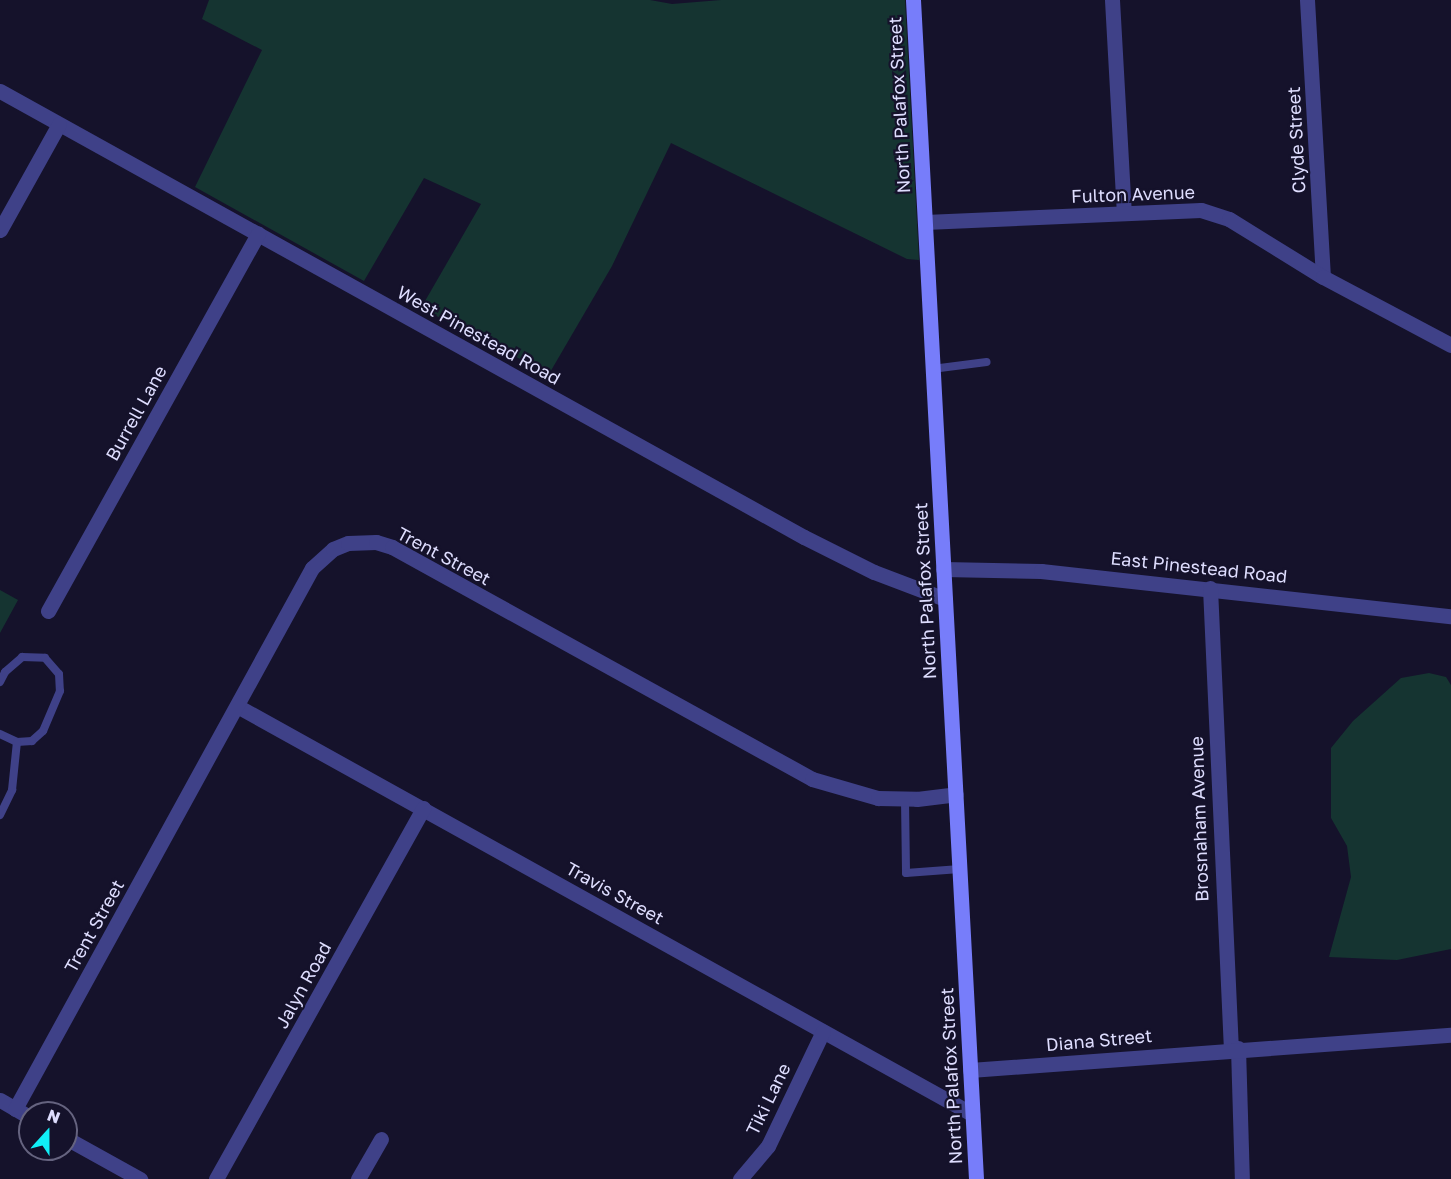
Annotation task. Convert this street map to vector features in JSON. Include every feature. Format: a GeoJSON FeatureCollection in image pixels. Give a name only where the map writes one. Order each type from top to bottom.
{"type":"FeatureCollection","features":[{"type":"Feature","properties":{"kind":"main road","name":"North Palafox Street"},"geometry":{"type":"LineString","coordinates":[[913,0],[976,1179]]}},
{"type":"Feature","properties":{"kind":"street"},"geometry":{"type":"LineString","coordinates":[[1112,0],[1124,213]]}},
{"type":"Feature","properties":{"kind":"street","name":"Clyde Street"},"geometry":{"type":"LineString","coordinates":[[1307,0],[1323,277]]}},
{"type":"Feature","properties":{"kind":"street","name":"West Pinestead Road"},"geometry":{"type":"LineString","coordinates":[[0,91],[804,537],[874,572],[945,599]]}},
{"type":"Feature","properties":{"kind":"street"},"geometry":{"type":"LineString","coordinates":[[0,230],[59,124]]}},
{"type":"Feature","properties":{"kind":"street","name":"Fulton Avenue"},"geometry":{"type":"LineString","coordinates":[[925,222],[1202,210],[1229,219],[1323,277],[1451,345]]}},
{"type":"Feature","properties":{"kind":"street","name":"Burrell Lane"},"geometry":{"type":"LineString","coordinates":[[48,611],[258,234]]}},
{"type":"Feature","properties":{"kind":"street","name":"Trent Street"},"geometry":{"type":"LineString","coordinates":[[15,1109],[319,560],[348,543],[376,542],[812,779],[859,794],[905,800],[956,794]]}},
{"type":"Feature","properties":{"kind":"street","name":"East Pinestead Road"},"geometry":{"type":"LineString","coordinates":[[943,568],[1041,571],[1451,616]]}},
{"type":"Feature","properties":{"kind":"street","name":"Brosnaham Avenue"},"geometry":{"type":"LineString","coordinates":[[1210,588],[1242,1179]]}},
{"type":"Feature","properties":{"kind":"street","name":"Travis Street"},"geometry":{"type":"LineString","coordinates":[[237,706],[972,1114]]}},
{"type":"Feature","properties":{"kind":"street","name":"Jalyn Road"},"geometry":{"type":"LineString","coordinates":[[216,1179],[423,808]]}},
{"type":"Feature","properties":{"kind":"street","name":"Tiki Lane"},"geometry":{"type":"LineString","coordinates":[[740,1179],[768,1146],[823,1031]]}},
{"type":"Feature","properties":{"kind":"street","name":"Diana Street"},"geometry":{"type":"LineString","coordinates":[[970,1070],[1234,1048],[1451,1035]]}},
{"type":"Feature","properties":{"kind":"street"},"geometry":{"type":"LineString","coordinates":[[0,1101],[18,1111]]}},
{"type":"Feature","properties":{"kind":"street"},"geometry":{"type":"LineString","coordinates":[[358,1179],[381,1139]]}},
{"type":"Feature","properties":{"kind":"street"},"geometry":{"type":"LineString","coordinates":[[78,1145],[140,1179]]}},
{"type":"Feature","properties":{"kind":"lane"},"geometry":{"type":"LineString","coordinates":[[932,369],[987,362]]}},
{"type":"Feature","properties":{"kind":"lane"},"geometry":{"type":"LineString","coordinates":[[0,682],[5,672],[22,657],[45,658],[59,674],[60,691],[43,730],[32,741],[17,742],[0,734]]}},
{"type":"Feature","properties":{"kind":"lane"},"geometry":{"type":"LineString","coordinates":[[0,815],[12,790],[17,742]]}},
{"type":"Feature","properties":{"kind":"lane"},"geometry":{"type":"LineString","coordinates":[[905,800],[906,873],[960,869]]}},
{"type":"Feature","properties":{"kind":"green space"},"geometry":{"type":"Polygon","coordinates":[[[209,0],[650,0],[672,4],[721,0],[905,0],[919,260],[907,259],[671,143],[612,266],[549,374],[421,308],[481,204],[424,178],[364,281],[195,187],[262,50],[202,19],[209,0]]]}},
{"type":"Feature","properties":{"kind":"green space"},"geometry":{"type":"Polygon","coordinates":[[[0,590],[18,600],[0,633],[0,590]]]}},
{"type":"Feature","properties":{"kind":"green space"},"geometry":{"type":"Polygon","coordinates":[[[1429,673],[1446,677],[1451,685],[1451,949],[1397,960],[1329,957],[1351,877],[1347,846],[1331,818],[1331,748],[1353,721],[1401,678],[1429,673]]]}}]}
